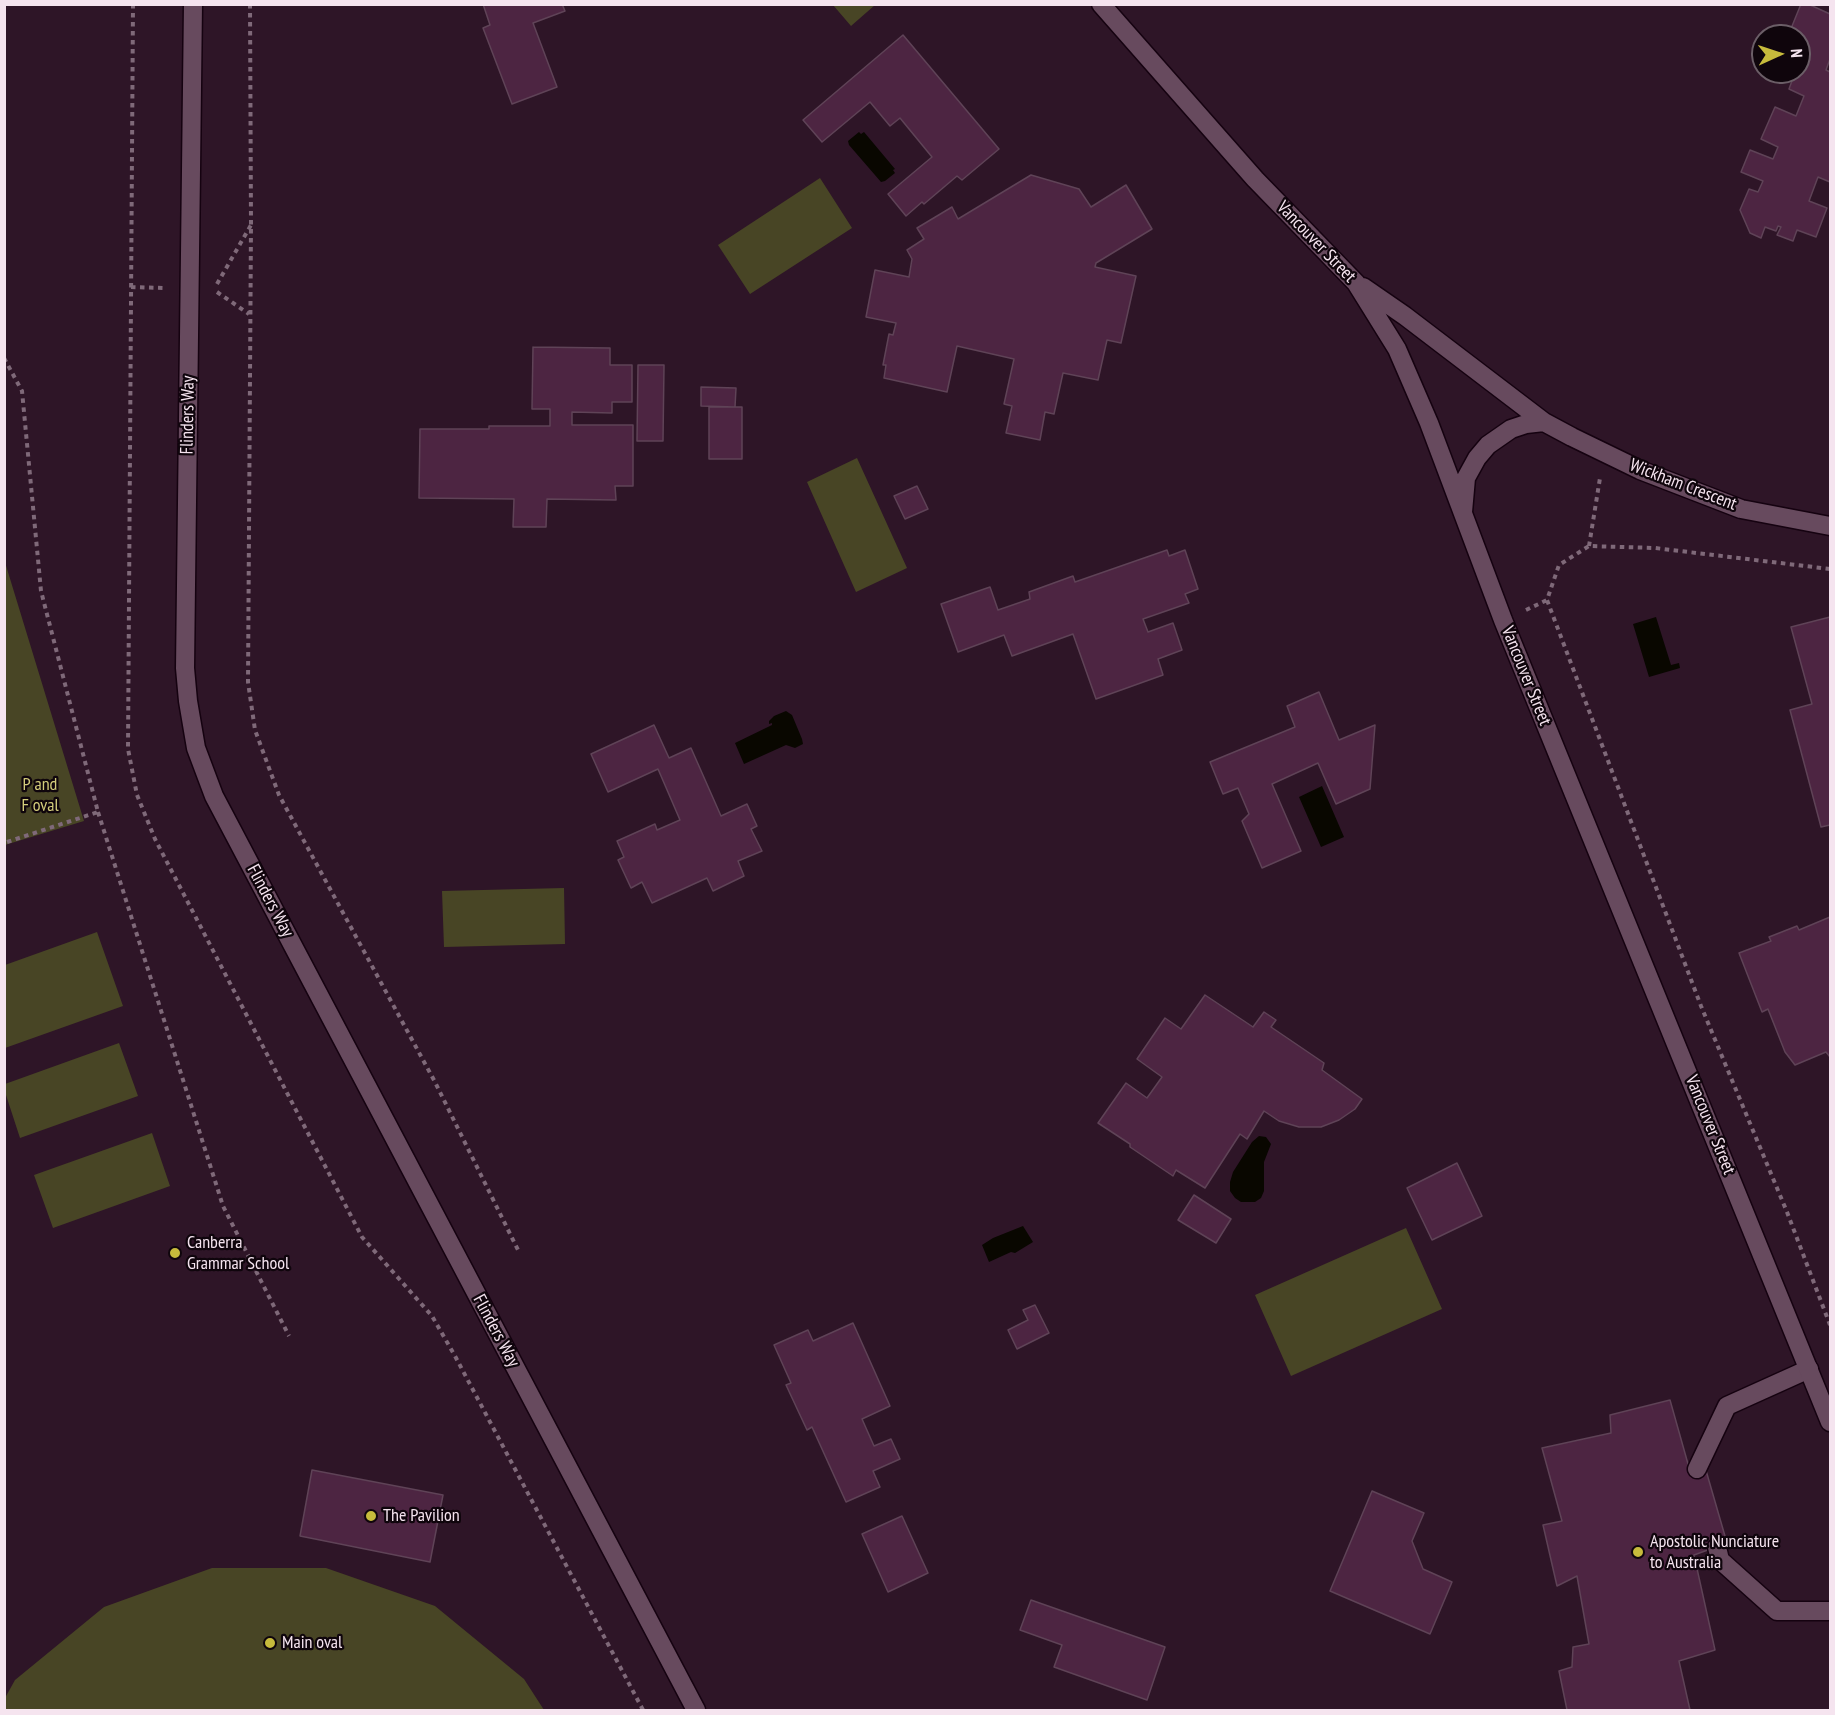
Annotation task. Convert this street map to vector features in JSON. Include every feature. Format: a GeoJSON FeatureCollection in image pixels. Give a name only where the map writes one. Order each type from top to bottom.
{"type":"FeatureCollection","features":[{"type":"Feature","properties":{"kind":"street","name":"Flinders Way"},"geometry":{"type":"LineString","coordinates":[[193,4],[185,668],[196,748],[214,796],[696,1710]]}},
{"type":"Feature","properties":{"kind":"street","name":"Vancouver Street"},"geometry":{"type":"LineString","coordinates":[[1101,4],[1255,179],[1356,283],[1397,349],[1429,423],[1463,517],[1830,1422]]}},
{"type":"Feature","properties":{"kind":"street","name":"Wickham Crescent"},"geometry":{"type":"LineString","coordinates":[[1356,283],[1405,316],[1544,422],[1640,470],[1741,509],[1830,526]]}},
{"type":"Feature","properties":{"kind":"street"},"geometry":{"type":"LineString","coordinates":[[1463,517],[1466,478],[1477,458],[1510,429],[1544,422]]}},
{"type":"Feature","properties":{"kind":"street"},"geometry":{"type":"LineString","coordinates":[[1697,1469],[1727,1406],[1809,1369]]}},
{"type":"Feature","properties":{"kind":"street"},"geometry":{"type":"LineString","coordinates":[[1717,1547],[1720,1560],[1777,1611],[1830,1611]]}},
{"type":"Feature","properties":{"kind":"path"},"geometry":{"type":"LineString","coordinates":[[250,4],[248,682],[255,730],[279,795],[435,1082],[519,1252]]}},
{"type":"Feature","properties":{"kind":"path"},"geometry":{"type":"LineString","coordinates":[[249,314],[214,290],[251,224]]}},
{"type":"Feature","properties":{"kind":"path"},"geometry":{"type":"LineString","coordinates":[[4,358],[22,391],[41,591],[98,812],[223,1206],[289,1336]]}},
{"type":"Feature","properties":{"kind":"path"},"geometry":{"type":"LineString","coordinates":[[1589,546],[1604,452]]}},
{"type":"Feature","properties":{"kind":"path"},"geometry":{"type":"LineString","coordinates":[[1830,569],[1654,548],[1589,546],[1559,566],[1547,600],[1701,1006],[1787,1212],[1830,1325]]}},
{"type":"Feature","properties":{"kind":"path"},"geometry":{"type":"LineString","coordinates":[[4,843],[98,812]]}},
{"type":"Feature","properties":{"kind":"green space"},"geometry":{"type":"Polygon","coordinates":[[[833,5],[875,5],[851,26],[833,5]]]}},
{"type":"Feature","properties":{"kind":"green space"},"geometry":{"type":"Polygon","coordinates":[[[820,178],[852,228],[750,294],[718,245],[820,178]]]}},
{"type":"Feature","properties":{"kind":"green space"},"geometry":{"type":"Polygon","coordinates":[[[857,458],[907,568],[856,592],[807,482],[857,458]]]}},
{"type":"Feature","properties":{"kind":"green space","name":"P and F oval"},"geometry":{"type":"Polygon","coordinates":[[[4,559],[84,821],[5,845],[4,845],[4,559]]]}},
{"type":"Feature","properties":{"kind":"green space"},"geometry":{"type":"Polygon","coordinates":[[[564,888],[565,944],[444,947],[442,891],[564,888]]]}},
{"type":"Feature","properties":{"kind":"green space"},"geometry":{"type":"Polygon","coordinates":[[[97,932],[123,1006],[5,1048],[5,965],[97,932]]]}},
{"type":"Feature","properties":{"kind":"green space"},"geometry":{"type":"Polygon","coordinates":[[[119,1043],[138,1096],[20,1138],[5,1092],[5,1084],[119,1043]]]}},
{"type":"Feature","properties":{"kind":"green space"},"geometry":{"type":"Polygon","coordinates":[[[152,1133],[170,1186],[53,1228],[34,1175],[152,1133]]]}},
{"type":"Feature","properties":{"kind":"green space"},"geometry":{"type":"Polygon","coordinates":[[[1406,1228],[1442,1309],[1291,1376],[1255,1295],[1406,1228]]]}},
{"type":"Feature","properties":{"kind":"green space","name":"Main oval"},"geometry":{"type":"Polygon","coordinates":[[[212,1568],[326,1568],[435,1606],[524,1679],[544,1710],[5,1710],[5,1698],[15,1680],[104,1607],[212,1568]]]}},
{"type":"Feature","properties":{"kind":"shaded area"},"geometry":{"type":"Polygon","coordinates":[[[859,132],[861,134],[864,132],[895,169],[893,170],[895,173],[885,181],[881,182],[849,145],[848,141],[859,132]]]}},
{"type":"Feature","properties":{"kind":"shaded area"},"geometry":{"type":"Polygon","coordinates":[[[1656,617],[1671,665],[1679,663],[1680,668],[1649,677],[1633,624],[1656,617]]]}},
{"type":"Feature","properties":{"kind":"shaded area"},"geometry":{"type":"Polygon","coordinates":[[[786,711],[792,715],[803,744],[795,748],[786,745],[744,764],[735,743],[772,725],[769,721],[774,716],[786,711]]]}},
{"type":"Feature","properties":{"kind":"shaded area"},"geometry":{"type":"Polygon","coordinates":[[[1322,786],[1344,837],[1321,847],[1299,797],[1322,786]]]}},
{"type":"Feature","properties":{"kind":"shaded area"},"geometry":{"type":"Polygon","coordinates":[[[1259,1136],[1266,1137],[1271,1144],[1264,1162],[1264,1191],[1261,1198],[1255,1202],[1241,1202],[1230,1191],[1230,1182],[1233,1172],[1252,1142],[1259,1136]]]}},
{"type":"Feature","properties":{"kind":"shaded area"},"geometry":{"type":"Polygon","coordinates":[[[1023,1226],[1033,1242],[1015,1253],[1011,1252],[989,1262],[982,1245],[1023,1226]]]}},
{"type":"Feature","properties":{"kind":"building"},"geometry":{"type":"Polygon","coordinates":[[[483,4],[562,4],[565,11],[533,23],[557,87],[512,104],[483,28],[490,25],[483,4]]]}},
{"type":"Feature","properties":{"kind":"building"},"geometry":{"type":"Polygon","coordinates":[[[1801,4],[1808,4],[1830,14],[1830,59],[1826,70],[1830,72],[1830,182],[1818,177],[1809,201],[1827,208],[1816,237],[1797,230],[1793,241],[1777,235],[1781,227],[1778,226],[1776,231],[1765,227],[1761,238],[1750,233],[1740,210],[1749,189],[1758,192],[1763,181],[1741,172],[1750,150],[1773,159],[1778,147],[1761,139],[1775,107],[1796,116],[1804,96],[1789,89],[1791,84],[1811,84],[1811,24],[1793,24],[1801,4]]]}},
{"type":"Feature","properties":{"kind":"building"},"geometry":{"type":"Polygon","coordinates":[[[903,35],[999,149],[962,180],[957,176],[906,216],[888,194],[932,157],[900,118],[890,126],[870,102],[822,142],[803,120],[903,35]]]}},
{"type":"Feature","properties":{"kind":"building"},"geometry":{"type":"Polygon","coordinates":[[[1031,175],[1079,189],[1091,207],[1126,185],[1152,229],[1096,263],[1095,267],[1136,276],[1121,343],[1107,340],[1098,380],[1063,373],[1054,414],[1045,412],[1040,440],[1006,433],[1012,406],[1004,404],[1014,359],[957,346],[947,392],[884,378],[886,365],[883,365],[889,334],[893,335],[896,323],[866,317],[875,270],[909,277],[912,259],[907,250],[924,239],[917,228],[952,207],[958,219],[1031,175]]]}},
{"type":"Feature","properties":{"kind":"building"},"geometry":{"type":"Polygon","coordinates":[[[533,347],[610,348],[610,365],[632,365],[632,402],[612,402],[612,413],[572,412],[572,425],[633,425],[633,486],[615,486],[616,500],[547,499],[546,527],[513,527],[514,499],[419,498],[420,429],[550,426],[550,409],[532,409],[533,347]]]}},
{"type":"Feature","properties":{"kind":"building"},"geometry":{"type":"Polygon","coordinates":[[[638,365],[664,365],[663,441],[637,441],[638,365]]]}},
{"type":"Feature","properties":{"kind":"building"},"geometry":{"type":"Polygon","coordinates":[[[701,387],[736,388],[735,407],[701,406],[701,387]]]}},
{"type":"Feature","properties":{"kind":"building"},"geometry":{"type":"Polygon","coordinates":[[[709,407],[742,407],[742,459],[709,459],[709,407]]]}},
{"type":"Feature","properties":{"kind":"building"},"geometry":{"type":"Polygon","coordinates":[[[917,486],[928,509],[905,519],[894,496],[917,486]]]}},
{"type":"Feature","properties":{"kind":"building"},"geometry":{"type":"Polygon","coordinates":[[[1167,550],[1169,556],[1185,550],[1198,589],[1185,594],[1189,603],[1143,619],[1148,632],[1173,623],[1182,650],[1158,659],[1163,675],[1096,699],[1073,634],[1012,656],[1004,635],[958,652],[941,604],[990,587],[998,610],[1030,599],[1029,592],[1073,576],[1075,582],[1167,550]]]}},
{"type":"Feature","properties":{"kind":"building"},"geometry":{"type":"Polygon","coordinates":[[[1830,617],[1830,825],[1821,827],[1790,710],[1812,704],[1791,627],[1830,617]]]}},
{"type":"Feature","properties":{"kind":"building"},"geometry":{"type":"Polygon","coordinates":[[[1319,692],[1339,740],[1375,725],[1370,789],[1336,804],[1318,763],[1272,784],[1301,851],[1262,868],[1242,821],[1249,814],[1238,788],[1223,794],[1210,762],[1295,727],[1287,706],[1319,692]]]}},
{"type":"Feature","properties":{"kind":"building"},"geometry":{"type":"Polygon","coordinates":[[[654,725],[669,758],[691,748],[721,816],[747,804],[757,826],[751,829],[762,851],[738,861],[744,876],[713,891],[707,878],[652,903],[642,882],[631,888],[618,860],[624,857],[617,841],[655,824],[657,830],[680,820],[658,769],[608,792],[591,754],[654,725]]]}},
{"type":"Feature","properties":{"kind":"building"},"geometry":{"type":"Polygon","coordinates":[[[1830,917],[1830,1057],[1826,1052],[1795,1065],[1785,1052],[1768,1009],[1762,1012],[1739,953],[1771,941],[1769,937],[1797,926],[1799,930],[1830,917]]]}},
{"type":"Feature","properties":{"kind":"building"},"geometry":{"type":"Polygon","coordinates":[[[1205,995],[1253,1027],[1264,1012],[1276,1020],[1271,1027],[1324,1063],[1322,1070],[1362,1099],[1355,1109],[1339,1120],[1321,1127],[1299,1127],[1279,1121],[1264,1111],[1247,1139],[1240,1134],[1205,1188],[1176,1170],[1173,1176],[1098,1123],[1126,1083],[1147,1098],[1162,1077],[1137,1059],[1165,1018],[1181,1029],[1205,995]]]}},
{"type":"Feature","properties":{"kind":"building"},"geometry":{"type":"Polygon","coordinates":[[[1457,1163],[1482,1216],[1432,1240],[1407,1188],[1457,1163]]]}},
{"type":"Feature","properties":{"kind":"building"},"geometry":{"type":"Polygon","coordinates":[[[1194,1195],[1231,1219],[1216,1243],[1178,1220],[1194,1195]]]}},
{"type":"Feature","properties":{"kind":"building"},"geometry":{"type":"Polygon","coordinates":[[[1035,1305],[1049,1333],[1017,1349],[1008,1330],[1028,1320],[1023,1310],[1035,1305]]]}},
{"type":"Feature","properties":{"kind":"building"},"geometry":{"type":"Polygon","coordinates":[[[853,1323],[890,1406],[862,1419],[874,1446],[891,1439],[900,1459],[873,1471],[880,1487],[846,1502],[812,1427],[807,1430],[786,1385],[791,1383],[774,1345],[808,1330],[813,1341],[853,1323]]]}},
{"type":"Feature","properties":{"kind":"building"},"geometry":{"type":"Polygon","coordinates":[[[1670,1400],[1690,1471],[1705,1467],[1727,1543],[1694,1555],[1715,1650],[1679,1661],[1690,1710],[1567,1710],[1559,1671],[1572,1667],[1573,1647],[1589,1644],[1577,1576],[1557,1586],[1543,1525],[1562,1521],[1542,1448],[1611,1433],[1610,1415],[1670,1400]]]}},
{"type":"Feature","properties":{"kind":"building","name":"The Pavilion"},"geometry":{"type":"Polygon","coordinates":[[[312,1470],[443,1495],[430,1562],[300,1536],[312,1470]]]}},
{"type":"Feature","properties":{"kind":"building"},"geometry":{"type":"Polygon","coordinates":[[[1372,1491],[1424,1513],[1412,1541],[1423,1569],[1452,1582],[1430,1634],[1330,1591],[1372,1491]]]}},
{"type":"Feature","properties":{"kind":"building"},"geometry":{"type":"Polygon","coordinates":[[[902,1516],[928,1573],[888,1592],[862,1534],[902,1516]]]}},
{"type":"Feature","properties":{"kind":"building"},"geometry":{"type":"Polygon","coordinates":[[[1031,1600],[1165,1647],[1147,1700],[1054,1667],[1062,1645],[1020,1630],[1031,1600]]]}},
{"type":"Feature","properties":{"kind":"place","name":"Canberra Grammar School"},"geometry":{"type":"Point","coordinates":[175,1253]}},
{"type":"Feature","properties":{"kind":"place","name":"The Pavilion"},"geometry":{"type":"Point","coordinates":[371,1516]}},
{"type":"Feature","properties":{"kind":"place","name":"Apostolic Nunciature to Australia"},"geometry":{"type":"Point","coordinates":[1638,1552]}},
{"type":"Feature","properties":{"kind":"place","name":"Main oval"},"geometry":{"type":"Point","coordinates":[270,1643]}}]}
